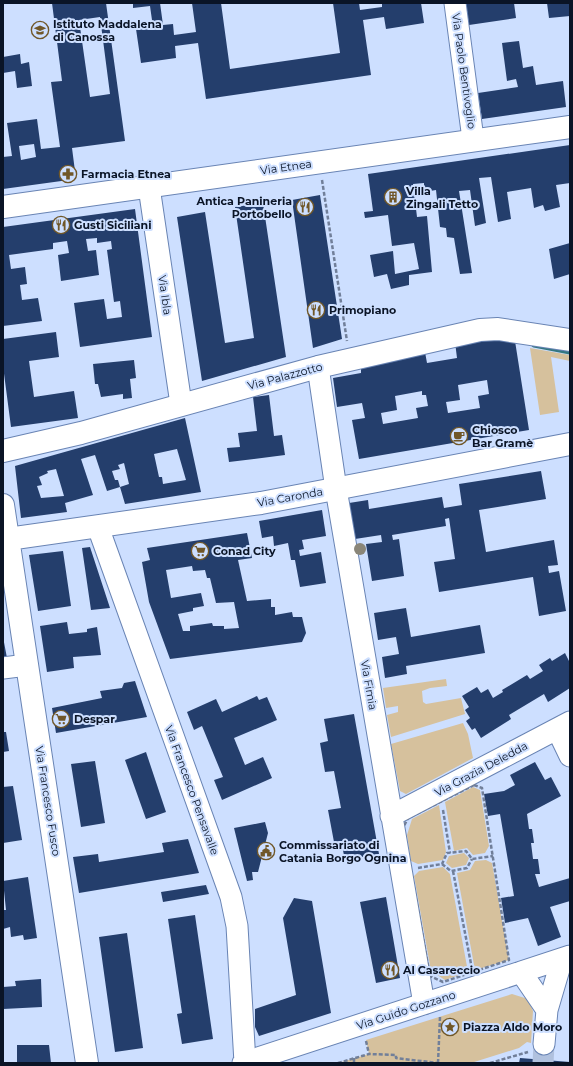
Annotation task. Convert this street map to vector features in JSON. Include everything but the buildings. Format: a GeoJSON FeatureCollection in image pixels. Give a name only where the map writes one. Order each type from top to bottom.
{"type":"FeatureCollection","features":[{"type":"Feature","properties":{"kind":"main road","name":"Via Etnea"},"geometry":{"type":"LineString","coordinates":[[3,207],[473,139],[570,127]]}},
{"type":"Feature","properties":{"kind":"main road","name":"Via Palazzotto"},"geometry":{"type":"LineString","coordinates":[[3,452],[81,433],[318,367],[480,330],[498,329],[570,340]]}},
{"type":"Feature","properties":{"kind":"main road","name":"Via Caronda"},"geometry":{"type":"LineString","coordinates":[[5,539],[261,503],[570,444]]}},
{"type":"Feature","properties":{"kind":"main road","name":"Via Francesco Fusco"},"geometry":{"type":"LineString","coordinates":[[3,505],[5,539],[27,665],[87,1063]]}},
{"type":"Feature","properties":{"kind":"street","name":"Via Paolo Bentivoglio"},"geometry":{"type":"LineString","coordinates":[[454,3],[473,139]]}},
{"type":"Feature","properties":{"kind":"street","name":"Via Ibla"},"geometry":{"type":"LineString","coordinates":[[149,186],[181,404]]}},
{"type":"Feature","properties":{"kind":"street","name":"Via Fimia"},"geometry":{"type":"LineString","coordinates":[[318,367],[336,489],[391,816],[428,1011]]}},
{"type":"Feature","properties":{"kind":"street","name":"Via Francesco Pensavalle"},"geometry":{"type":"LineString","coordinates":[[98,527],[231,897],[237,926],[244,1063]]}},
{"type":"Feature","properties":{"kind":"street"},"geometry":{"type":"LineString","coordinates":[[3,668],[27,665]]}},
{"type":"Feature","properties":{"kind":"street","name":"Via Grazia Deledda"},"geometry":{"type":"LineString","coordinates":[[391,816],[564,726]]}},
{"type":"Feature","properties":{"kind":"street"},"geometry":{"type":"LineString","coordinates":[[564,726],[570,756]]}},
{"type":"Feature","properties":{"kind":"street","name":"Via Guido Gozzano"},"geometry":{"type":"LineString","coordinates":[[244,1063],[288,1056],[428,1011],[521,972],[566,957]]}},
{"type":"Feature","properties":{"kind":"street"},"geometry":{"type":"LineString","coordinates":[[537,1046],[547,1010],[566,957]]}},
{"type":"Feature","properties":{"kind":"street"},"geometry":{"type":"LineString","coordinates":[[521,972],[547,1010]]}},
{"type":"Feature","properties":{"kind":"path"},"geometry":{"type":"LineString","coordinates":[[322,177],[337,272],[348,360]]}},
{"type":"Feature","properties":{"kind":"path"},"geometry":{"type":"LineString","coordinates":[[474,785],[482,788],[509,960],[443,982],[430,976],[403,828],[408,818],[441,802],[474,785]]}},
{"type":"Feature","properties":{"kind":"path"},"geometry":{"type":"LineString","coordinates":[[441,802],[450,853]]}},
{"type":"Feature","properties":{"kind":"path"},"geometry":{"type":"LineString","coordinates":[[442,864],[447,853],[466,850],[472,858]]}},
{"type":"Feature","properties":{"kind":"path"},"geometry":{"type":"LineString","coordinates":[[472,858],[493,856]]}},
{"type":"Feature","properties":{"kind":"path"},"geometry":{"type":"LineString","coordinates":[[410,869],[442,864],[453,871],[467,868],[472,858]]}},
{"type":"Feature","properties":{"kind":"path"},"geometry":{"type":"LineString","coordinates":[[453,871],[472,973]]}},
{"type":"Feature","properties":{"kind":"path"},"geometry":{"type":"LineString","coordinates":[[428,1011],[440,1017],[447,1014]]}},
{"type":"Feature","properties":{"kind":"path"},"geometry":{"type":"LineString","coordinates":[[338,1063],[369,1054],[396,1055],[396,1058],[438,1063],[440,1017]]}},
{"type":"Feature","properties":{"kind":"path"},"geometry":{"type":"LineString","coordinates":[[369,1054],[366,1040],[373,1038]]}},
{"type":"Feature","properties":{"kind":"path"},"geometry":{"type":"LineString","coordinates":[[490,1063],[518,1054],[530,1052],[537,1046]]}},
{"type":"Feature","properties":{"kind":"path"},"geometry":{"type":"LineString","coordinates":[[354,1058],[354,1063]]}},
{"type":"Feature","properties":{"kind":"shaded area"},"geometry":{"type":"Polygon","coordinates":[[[530,348],[570,355],[570,361],[551,357],[559,412],[540,415],[530,348]]]}},
{"type":"Feature","properties":{"kind":"shaded area"},"geometry":{"type":"Polygon","coordinates":[[[446,679],[447,686],[430,688],[422,691],[423,702],[426,704],[461,698],[465,714],[391,737],[387,715],[398,712],[398,706],[386,708],[383,688],[446,679]]]}},
{"type":"Feature","properties":{"kind":"shaded area"},"geometry":{"type":"Polygon","coordinates":[[[463,723],[468,734],[473,758],[406,794],[400,791],[391,744],[463,723]]]}},
{"type":"Feature","properties":{"kind":"shaded area"},"geometry":{"type":"Polygon","coordinates":[[[473,787],[480,790],[489,846],[485,853],[473,855],[467,848],[454,851],[445,802],[473,787]]]}},
{"type":"Feature","properties":{"kind":"shaded area"},"geometry":{"type":"Polygon","coordinates":[[[439,805],[446,852],[443,860],[418,864],[411,861],[407,835],[412,819],[439,805]]]}},
{"type":"Feature","properties":{"kind":"shaded area"},"geometry":{"type":"Polygon","coordinates":[[[464,853],[469,858],[466,865],[452,868],[446,863],[449,856],[464,853]]]}},
{"type":"Feature","properties":{"kind":"shaded area"},"geometry":{"type":"Polygon","coordinates":[[[486,860],[492,863],[509,960],[475,970],[457,873],[470,870],[475,861],[486,860]]]}},
{"type":"Feature","properties":{"kind":"shaded area"},"geometry":{"type":"Polygon","coordinates":[[[443,867],[450,874],[468,972],[445,980],[431,971],[414,876],[419,871],[443,867]]]}},
{"type":"Feature","properties":{"kind":"shaded area"},"geometry":{"type":"Polygon","coordinates":[[[512,994],[528,999],[533,1011],[531,1043],[527,1042],[519,1048],[471,1063],[338,1063],[369,1054],[366,1040],[512,994]]]}},
{"type":"Feature","properties":{"kind":"waterway"},"geometry":{"type":"LineString","coordinates":[[534,345],[570,352]]}},
{"type":"Feature","properties":{"kind":"tunnel"},"geometry":{"type":"LineString","coordinates":[[543,1063],[544,1044]]}},
{"type":"Feature","properties":{"kind":"place","name":"Istituto Maddalena di Canossa"},"geometry":{"type":"Point","coordinates":[40,30]}},
{"type":"Feature","properties":{"kind":"place","name":"Farmacia Etnea"},"geometry":{"type":"Point","coordinates":[68,174]}},
{"type":"Feature","properties":{"kind":"place","name":"Villa Zingali Tetto"},"geometry":{"type":"Point","coordinates":[393,197]}},
{"type":"Feature","properties":{"kind":"place","name":"Antica Panineria Portobello"},"geometry":{"type":"Point","coordinates":[305,207]}},
{"type":"Feature","properties":{"kind":"place","name":"Gusti Siciliani"},"geometry":{"type":"Point","coordinates":[61,225]}},
{"type":"Feature","properties":{"kind":"place","name":"Primopiano"},"geometry":{"type":"Point","coordinates":[316,310]}},
{"type":"Feature","properties":{"kind":"place","name":"Chiosco Bar Gramè"},"geometry":{"type":"Point","coordinates":[459,436]}},
{"type":"Feature","properties":{"kind":"place","name":"Conad City"},"geometry":{"type":"Point","coordinates":[200,551]}},
{"type":"Feature","properties":{"kind":"place","name":"Despar"},"geometry":{"type":"Point","coordinates":[61,719]}},
{"type":"Feature","properties":{"kind":"place","name":"Commissariato di Catania Borgo Ognina"},"geometry":{"type":"Point","coordinates":[266,851]}},
{"type":"Feature","properties":{"kind":"place","name":"Al Casareccio"},"geometry":{"type":"Point","coordinates":[390,970]}},
{"type":"Feature","properties":{"kind":"place","name":"Piazza Aldo Moro"},"geometry":{"type":"Point","coordinates":[450,1027]}}]}
